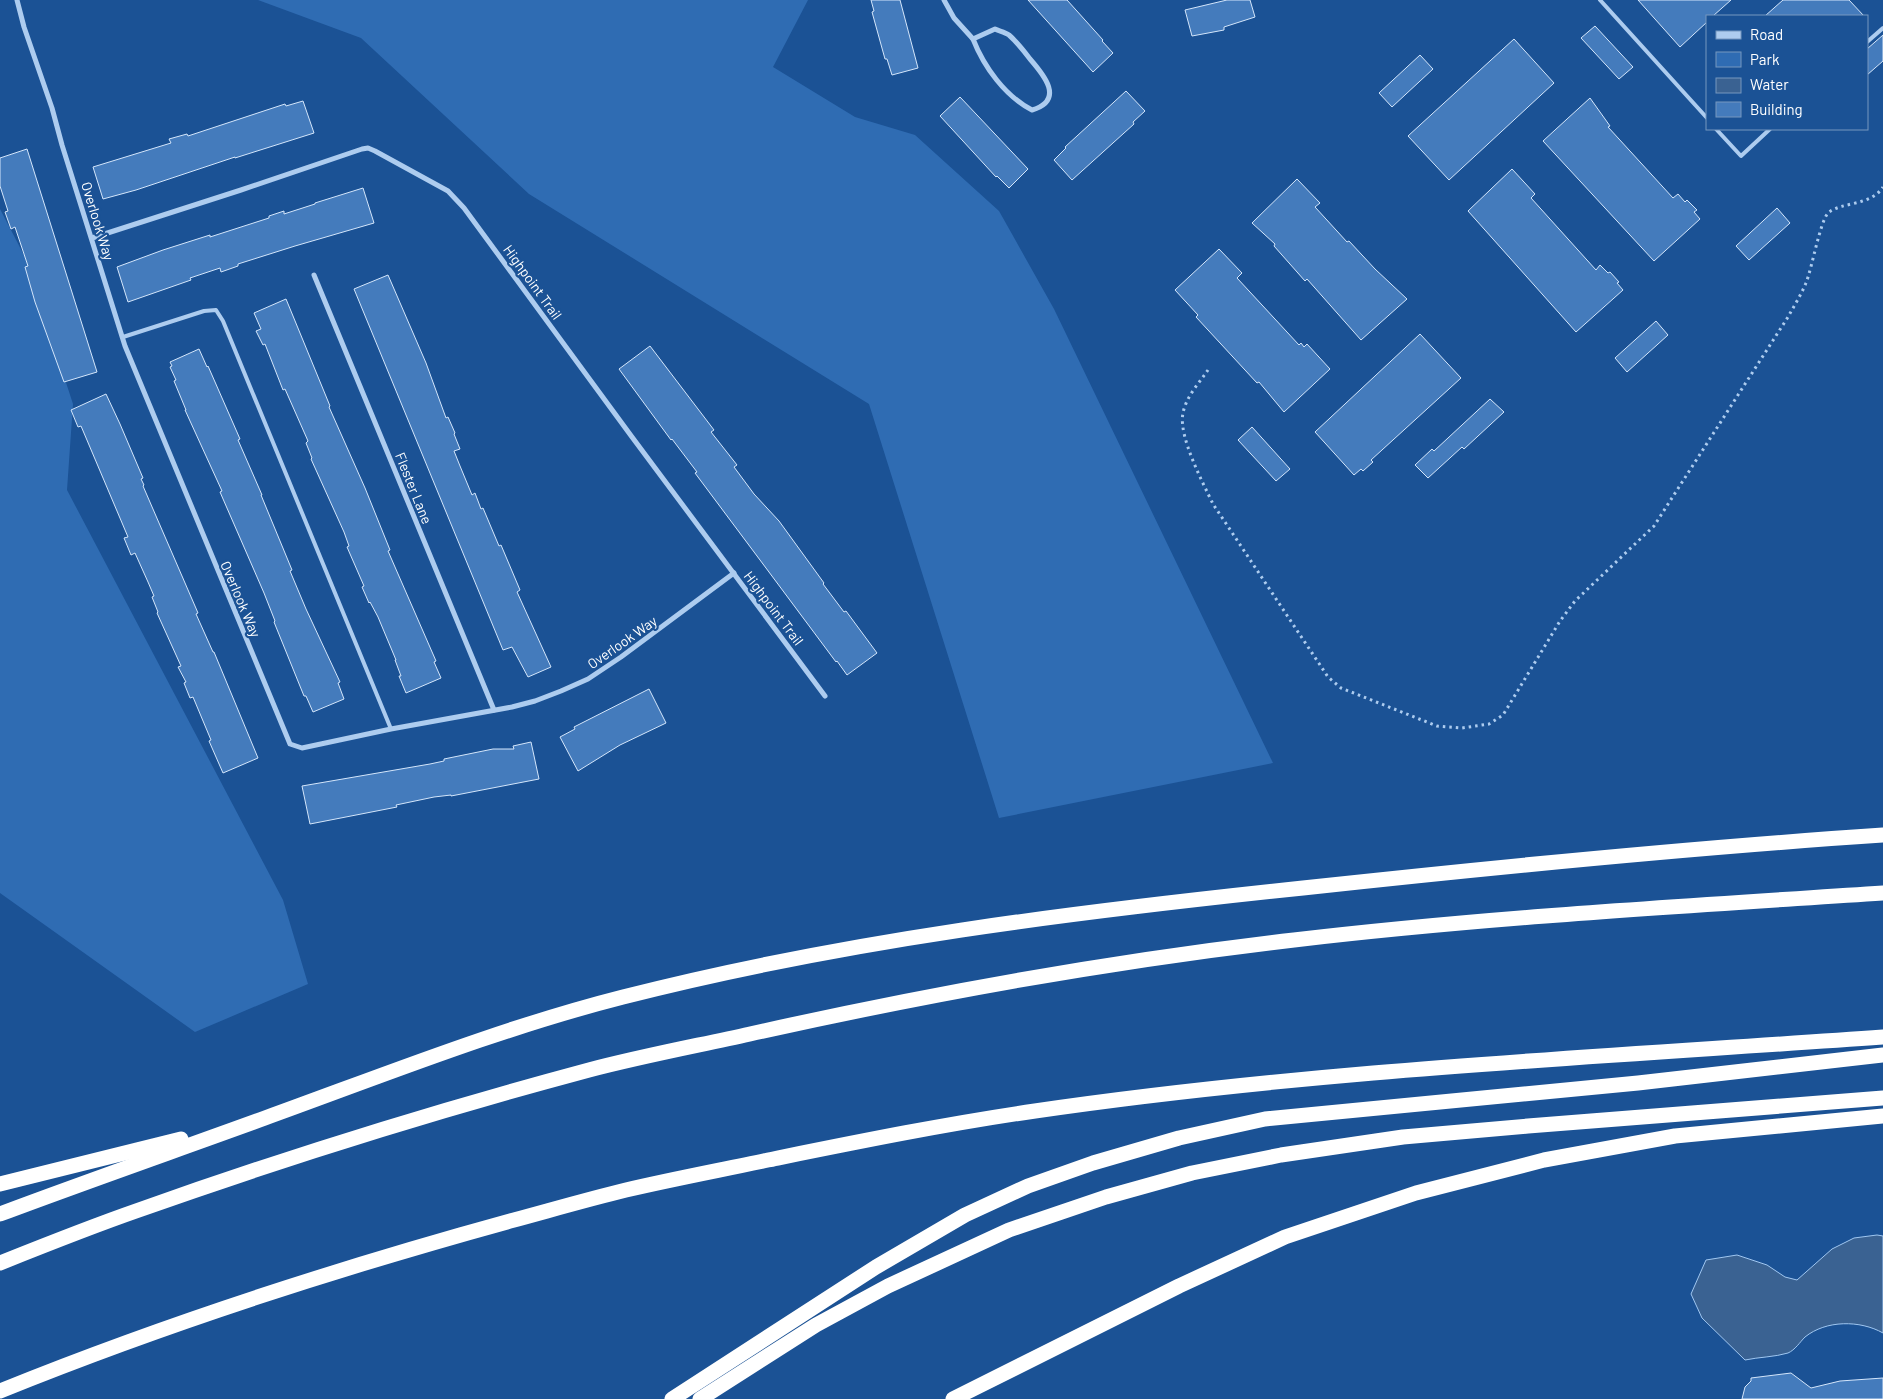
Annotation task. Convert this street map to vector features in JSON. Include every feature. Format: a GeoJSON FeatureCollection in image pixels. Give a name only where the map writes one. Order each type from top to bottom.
{"type":"FeatureCollection","features":[{"type":"Feature","properties":{"kind":"highway"},"geometry":{"type":"LineString","coordinates":[[0,1214],[518,1027],[624,997],[774,963],[926,935],[1082,913],[1522,864],[1883,835]]}},
{"type":"Feature","properties":{"kind":"highway"},"geometry":{"type":"LineString","coordinates":[[0,1263],[152,1206],[407,1121],[594,1069],[846,1012],[1025,980],[1292,940],[1579,913],[1883,893]]}},
{"type":"Feature","properties":{"kind":"highway"},"geometry":{"type":"LineString","coordinates":[[0,1391],[173,1325],[322,1275],[446,1239],[626,1190],[873,1138],[1033,1111],[1185,1091],[1308,1078],[1883,1036]]}},
{"type":"Feature","properties":{"kind":"highway"},"geometry":{"type":"LineString","coordinates":[[672,1399],[861,1277],[965,1215],[1028,1186],[1093,1163],[1179,1138],[1265,1119],[1638,1083],[1883,1055]]}},
{"type":"Feature","properties":{"kind":"highway"},"geometry":{"type":"LineString","coordinates":[[700,1399],[832,1316],[888,1286],[1000,1234],[1106,1197],[1192,1172],[1281,1155],[1404,1138],[1528,1126],[1883,1098]]}},
{"type":"Feature","properties":{"kind":"highway"},"geometry":{"type":"LineString","coordinates":[[953,1399],[1179,1286],[1285,1238],[1416,1193],[1544,1160],[1675,1136],[1883,1116]]}},
{"type":"Feature","properties":{"kind":"highway"},"geometry":{"type":"LineString","coordinates":[[0,1184],[265,1118]]}},
{"type":"Feature","properties":{"kind":"street","name":"Overlook Way"},"geometry":{"type":"LineString","coordinates":[[17,0],[122,337],[290,744],[302,748],[535,701],[588,679],[675,618],[734,573]]}},
{"type":"Feature","properties":{"kind":"street"},"geometry":{"type":"LineString","coordinates":[[944,0],[954,18],[972,39],[988,68],[1018,102],[1032,110],[1043,107],[1049,99],[1049,84],[1017,42],[1007,34],[995,29],[972,39]]}},
{"type":"Feature","properties":{"kind":"street","name":"Highpoint Trail"},"geometry":{"type":"LineString","coordinates":[[92,238],[368,148],[448,191],[460,202],[626,430],[825,696]]}},
{"type":"Feature","properties":{"kind":"street","name":"Flester Lane"},"geometry":{"type":"LineString","coordinates":[[314,275],[494,710]]}},
{"type":"Feature","properties":{"kind":"lane"},"geometry":{"type":"LineString","coordinates":[[1600,0],[1706,117]]}},
{"type":"Feature","properties":{"kind":"lane"},"geometry":{"type":"LineString","coordinates":[[1868,41],[1883,28]]}},
{"type":"Feature","properties":{"kind":"lane"},"geometry":{"type":"LineString","coordinates":[[1717,130],[1740,156],[1769,130]]}},
{"type":"Feature","properties":{"kind":"lane"},"geometry":{"type":"LineString","coordinates":[[122,337],[204,311],[216,310],[224,321],[391,729]]}},
{"type":"Feature","properties":{"kind":"path"},"geometry":{"type":"LineString","coordinates":[[1208,370],[1193,390],[1183,414],[1184,436],[1199,476],[1213,504],[1328,677],[1341,688],[1437,726],[1462,728],[1489,724],[1503,715],[1560,621],[1575,601],[1654,526],[1788,317],[1806,283],[1823,220],[1830,212],[1868,199],[1880,192],[1883,187]]}},
{"type":"Feature","properties":{"kind":"green space"},"geometry":{"type":"Polygon","coordinates":[[[258,0],[808,0],[773,67],[855,117],[915,135],[999,211],[1054,309],[1273,763],[999,818],[869,404],[529,194],[361,38],[258,0]]]}},
{"type":"Feature","properties":{"kind":"green space"},"geometry":{"type":"Polygon","coordinates":[[[0,209],[25,257],[73,404],[67,490],[283,900],[308,984],[195,1032],[0,893],[0,209]]]}},
{"type":"Feature","properties":{"kind":"water"},"geometry":{"type":"Polygon","coordinates":[[[1883,1236],[1883,1333],[1854,1324],[1833,1325],[1813,1331],[1788,1353],[1745,1360],[1702,1318],[1691,1294],[1706,1260],[1737,1255],[1767,1265],[1785,1277],[1797,1280],[1832,1249],[1854,1238],[1883,1236]]]}},
{"type":"Feature","properties":{"kind":"building"},"geometry":{"type":"Polygon","coordinates":[[[871,0],[900,0],[918,68],[892,75],[887,59],[885,59],[872,12],[874,11],[871,0]]]}},
{"type":"Feature","properties":{"kind":"building"},"geometry":{"type":"Polygon","coordinates":[[[1028,0],[1067,0],[1113,53],[1093,72],[1028,0]]]}},
{"type":"Feature","properties":{"kind":"building"},"geometry":{"type":"Polygon","coordinates":[[[1227,0],[1250,0],[1255,17],[1224,27],[1224,30],[1192,36],[1185,10],[1227,0]]]}},
{"type":"Feature","properties":{"kind":"building"},"geometry":{"type":"Polygon","coordinates":[[[1638,0],[1731,0],[1714,15],[1706,15],[1706,23],[1680,47],[1638,0]]]}},
{"type":"Feature","properties":{"kind":"building"},"geometry":{"type":"Polygon","coordinates":[[[1783,0],[1849,0],[1863,15],[1766,15],[1783,0]]]}},
{"type":"Feature","properties":{"kind":"building"},"geometry":{"type":"Polygon","coordinates":[[[1595,26],[1633,67],[1619,79],[1581,38],[1595,26]]]}},
{"type":"Feature","properties":{"kind":"building"},"geometry":{"type":"Polygon","coordinates":[[[1883,35],[1883,61],[1868,74],[1868,48],[1883,35]]]}},
{"type":"Feature","properties":{"kind":"building"},"geometry":{"type":"Polygon","coordinates":[[[1514,39],[1554,83],[1449,180],[1408,136],[1514,39]]]}},
{"type":"Feature","properties":{"kind":"building"},"geometry":{"type":"Polygon","coordinates":[[[1420,55],[1433,69],[1392,107],[1379,93],[1420,55]]]}},
{"type":"Feature","properties":{"kind":"building"},"geometry":{"type":"Polygon","coordinates":[[[1126,91],[1145,111],[1133,122],[1134,124],[1072,180],[1054,160],[1065,147],[1126,91]]]}},
{"type":"Feature","properties":{"kind":"building"},"geometry":{"type":"Polygon","coordinates":[[[960,97],[1028,169],[1009,188],[996,177],[940,116],[960,97]]]}},
{"type":"Feature","properties":{"kind":"building"},"geometry":{"type":"Polygon","coordinates":[[[1590,98],[1610,126],[1608,127],[1673,198],[1678,194],[1685,202],[1687,200],[1697,210],[1694,212],[1700,219],[1654,261],[1543,141],[1590,98]]]}},
{"type":"Feature","properties":{"kind":"building"},"geometry":{"type":"Polygon","coordinates":[[[303,101],[314,133],[103,199],[93,167],[171,143],[169,139],[187,134],[188,136],[285,104],[286,106],[303,101]]]}},
{"type":"Feature","properties":{"kind":"building"},"geometry":{"type":"Polygon","coordinates":[[[27,149],[97,372],[64,382],[35,302],[25,267],[28,266],[15,227],[11,229],[5,212],[8,211],[0,186],[0,158],[27,149]]]}},
{"type":"Feature","properties":{"kind":"building"},"geometry":{"type":"Polygon","coordinates":[[[1512,169],[1535,194],[1531,198],[1596,270],[1600,265],[1608,273],[1610,272],[1623,290],[1576,332],[1468,211],[1512,169]]]}},
{"type":"Feature","properties":{"kind":"building"},"geometry":{"type":"Polygon","coordinates":[[[1297,179],[1320,203],[1315,207],[1347,242],[1349,241],[1407,299],[1361,340],[1307,279],[1305,281],[1274,246],[1275,244],[1252,223],[1297,179]]]}},
{"type":"Feature","properties":{"kind":"building"},"geometry":{"type":"Polygon","coordinates":[[[363,188],[374,223],[238,264],[238,266],[221,272],[220,268],[128,302],[117,267],[163,250],[269,218],[269,216],[284,211],[284,214],[363,188]]]}},
{"type":"Feature","properties":{"kind":"building"},"geometry":{"type":"Polygon","coordinates":[[[1777,208],[1790,223],[1749,260],[1736,246],[1777,208]]]}},
{"type":"Feature","properties":{"kind":"building"},"geometry":{"type":"Polygon","coordinates":[[[1219,249],[1242,273],[1237,278],[1299,345],[1301,343],[1304,347],[1307,344],[1330,369],[1284,412],[1259,382],[1257,383],[1196,317],[1198,315],[1175,290],[1219,249]]]}},
{"type":"Feature","properties":{"kind":"building"},"geometry":{"type":"Polygon","coordinates":[[[388,275],[426,363],[446,418],[448,417],[455,433],[460,449],[454,451],[472,495],[475,493],[499,546],[501,545],[520,590],[517,592],[551,667],[528,677],[512,647],[503,650],[354,289],[388,275]]]}},
{"type":"Feature","properties":{"kind":"building"},"geometry":{"type":"Polygon","coordinates":[[[286,299],[329,407],[365,488],[390,550],[388,551],[436,661],[434,662],[441,678],[406,693],[399,676],[401,676],[396,660],[378,617],[362,587],[364,586],[347,547],[349,546],[344,532],[311,459],[306,443],[308,441],[285,389],[283,390],[265,344],[263,345],[256,331],[261,329],[254,313],[286,299]]]}},
{"type":"Feature","properties":{"kind":"building"},"geometry":{"type":"Polygon","coordinates":[[[1656,321],[1668,335],[1627,372],[1615,358],[1656,321]]]}},
{"type":"Feature","properties":{"kind":"building"},"geometry":{"type":"Polygon","coordinates":[[[1420,334],[1461,378],[1371,460],[1373,462],[1363,471],[1361,469],[1354,475],[1315,432],[1420,334]]]}},
{"type":"Feature","properties":{"kind":"building"},"geometry":{"type":"Polygon","coordinates":[[[650,346],[714,430],[711,432],[737,465],[734,467],[754,494],[779,521],[823,584],[877,653],[847,675],[619,369],[650,346]]]}},
{"type":"Feature","properties":{"kind":"building"},"geometry":{"type":"Polygon","coordinates":[[[199,349],[240,439],[238,440],[262,495],[306,609],[340,682],[338,683],[344,699],[313,712],[306,696],[304,696],[264,593],[220,492],[222,491],[185,410],[174,381],[176,380],[170,367],[172,366],[170,362],[199,349]]]}},
{"type":"Feature","properties":{"kind":"building"},"geometry":{"type":"Polygon","coordinates":[[[106,394],[143,478],[141,479],[143,486],[258,758],[223,773],[193,697],[190,698],[184,683],[186,682],[178,667],[181,666],[157,613],[152,597],[154,596],[135,553],[131,555],[124,538],[128,537],[81,426],[78,427],[71,410],[106,394]]]}},
{"type":"Feature","properties":{"kind":"building"},"geometry":{"type":"Polygon","coordinates":[[[1490,399],[1504,412],[1464,449],[1462,447],[1428,478],[1415,465],[1432,449],[1434,451],[1490,399]]]}},
{"type":"Feature","properties":{"kind":"building"},"geometry":{"type":"Polygon","coordinates":[[[1252,427],[1290,469],[1276,481],[1238,440],[1252,427]]]}},
{"type":"Feature","properties":{"kind":"building"},"geometry":{"type":"Polygon","coordinates":[[[649,689],[666,723],[620,745],[578,771],[560,737],[575,729],[574,727],[649,689]]]}},
{"type":"Feature","properties":{"kind":"building"},"geometry":{"type":"Polygon","coordinates":[[[531,742],[539,779],[451,796],[434,797],[396,805],[397,807],[310,824],[302,786],[430,764],[444,761],[444,759],[493,749],[514,749],[513,746],[531,742]]]}},
{"type":"Feature","properties":{"kind":"building"},"geometry":{"type":"Polygon","coordinates":[[[1791,1373],[1811,1388],[1840,1381],[1883,1378],[1883,1399],[1742,1399],[1745,1387],[1751,1381],[1751,1378],[1791,1373]]]}}]}
